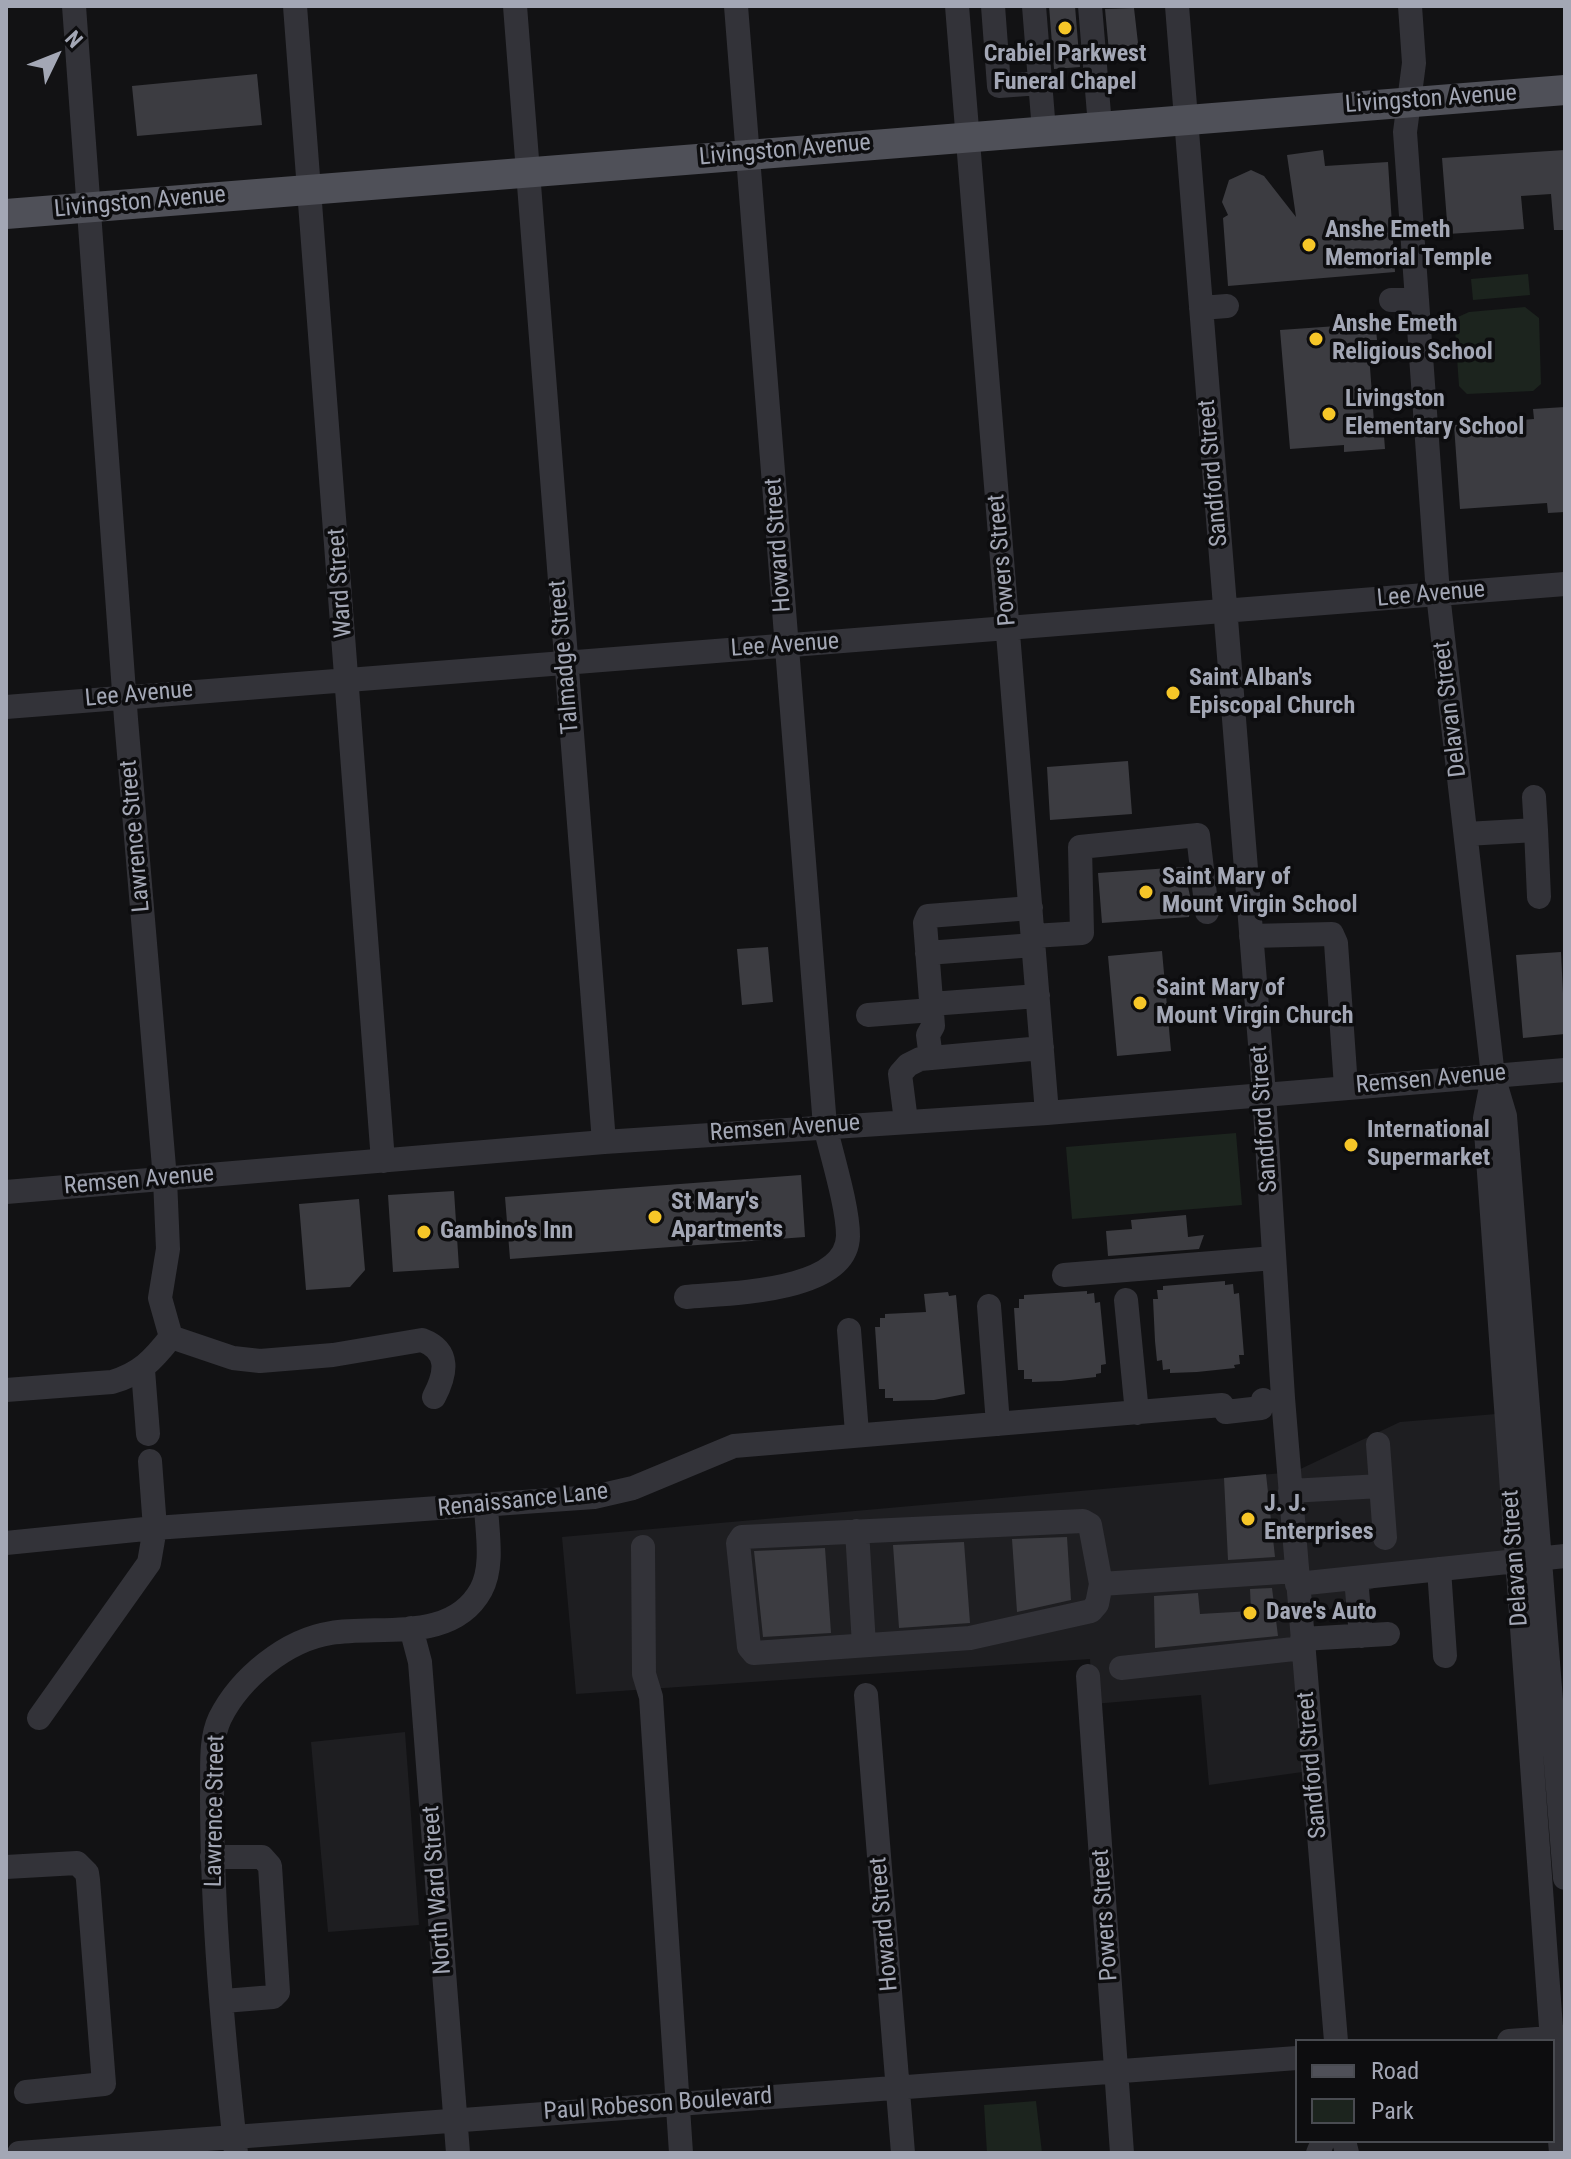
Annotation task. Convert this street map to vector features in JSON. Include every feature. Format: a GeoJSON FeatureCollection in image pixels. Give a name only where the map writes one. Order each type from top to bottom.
{"type":"FeatureCollection","features":[{"type":"Feature","properties":{"kind":"main road","name":"Livingston Avenue"},"geometry":{"type":"LineString","coordinates":[[6,214],[1565,90]]}},
{"type":"Feature","properties":{"kind":"street","name":"Lawrence Street"},"geometry":{"type":"LineString","coordinates":[[74,6],[124,696],[165,1179],[168,1249],[160,1298],[171,1337]]}},
{"type":"Feature","properties":{"kind":"street","name":"Ward Street"},"geometry":{"type":"LineString","coordinates":[[295,6],[383,1161]]}},
{"type":"Feature","properties":{"kind":"street","name":"Talmadge Street"},"geometry":{"type":"LineString","coordinates":[[515,6],[604,1142]]}},
{"type":"Feature","properties":{"kind":"street","name":"Howard Street"},"geometry":{"type":"LineString","coordinates":[[686,1297],[789,1285],[832,1267],[839,1260],[848,1235],[825,1126],[736,6]]}},
{"type":"Feature","properties":{"kind":"street","name":"Powers Street"},"geometry":{"type":"LineString","coordinates":[[957,6],[1047,1113]]}},
{"type":"Feature","properties":{"kind":"street"},"geometry":{"type":"LineString","coordinates":[[993,6],[999,86],[1040,83]]}},
{"type":"Feature","properties":{"kind":"street"},"geometry":{"type":"LineString","coordinates":[[1034,6],[1044,131]]}},
{"type":"Feature","properties":{"kind":"street"},"geometry":{"type":"LineString","coordinates":[[1090,6],[1100,126]]}},
{"type":"Feature","properties":{"kind":"street","name":"Sandford Street"},"geometry":{"type":"LineString","coordinates":[[1177,6],[1264,1094],[1274,1258],[1273,1399],[1290,1491],[1336,2039]]}},
{"type":"Feature","properties":{"kind":"street","name":"Delavan Street"},"geometry":{"type":"LineString","coordinates":[[1410,6],[1414,63],[1405,132],[1438,594],[1493,1076],[1505,1116],[1553,1557],[1558,1789],[1565,1878]]}},
{"type":"Feature","properties":{"kind":"street"},"geometry":{"type":"LineString","coordinates":[[1391,300],[1417,300]]}},
{"type":"Feature","properties":{"kind":"street"},"geometry":{"type":"LineString","coordinates":[[1201,308],[1227,306]]}},
{"type":"Feature","properties":{"kind":"street","name":"Lee Avenue"},"geometry":{"type":"LineString","coordinates":[[6,707],[566,660],[786,647],[1008,626],[1565,584]]}},
{"type":"Feature","properties":{"kind":"street"},"geometry":{"type":"LineString","coordinates":[[1534,797],[1539,897]]}},
{"type":"Feature","properties":{"kind":"street"},"geometry":{"type":"LineString","coordinates":[[927,953],[1082,933],[1080,847],[1198,835],[1242,827]]}},
{"type":"Feature","properties":{"kind":"street"},"geometry":{"type":"LineString","coordinates":[[1466,834],[1536,830]]}},
{"type":"Feature","properties":{"kind":"street"},"geometry":{"type":"LineString","coordinates":[[1198,835],[1207,912]]}},
{"type":"Feature","properties":{"kind":"street"},"geometry":{"type":"LineString","coordinates":[[931,1058],[928,1035],[933,1026],[925,923],[932,914],[1031,908]]}},
{"type":"Feature","properties":{"kind":"street"},"geometry":{"type":"LineString","coordinates":[[1251,936],[1332,934],[1336,943],[1346,1087]]}},
{"type":"Feature","properties":{"kind":"street"},"geometry":{"type":"LineString","coordinates":[[868,1015],[1038,996]]}},
{"type":"Feature","properties":{"kind":"street"},"geometry":{"type":"LineString","coordinates":[[906,1121],[900,1074],[908,1065],[931,1058],[1042,1048]]}},
{"type":"Feature","properties":{"kind":"street","name":"Remsen Avenue"},"geometry":{"type":"LineString","coordinates":[[6,1192],[604,1142],[1047,1113],[1565,1070]]}},
{"type":"Feature","properties":{"kind":"street","name":"Delavan Street"},"geometry":{"type":"LineString","coordinates":[[1493,1076],[1485,1118],[1533,1789],[1555,2039]]}},
{"type":"Feature","properties":{"kind":"street"},"geometry":{"type":"LineString","coordinates":[[1064,1275],[1274,1258]]}},
{"type":"Feature","properties":{"kind":"street"},"geometry":{"type":"LineString","coordinates":[[1126,1300],[1137,1413]]}},
{"type":"Feature","properties":{"kind":"street"},"geometry":{"type":"LineString","coordinates":[[989,1306],[998,1424]]}},
{"type":"Feature","properties":{"kind":"street"},"geometry":{"type":"LineString","coordinates":[[849,1330],[857,1433]]}},
{"type":"Feature","properties":{"kind":"street"},"geometry":{"type":"LineString","coordinates":[[6,1390],[112,1382],[143,1370],[171,1337],[233,1358],[260,1361],[333,1355],[422,1340],[434,1345],[444,1363],[444,1379],[434,1397]]}},
{"type":"Feature","properties":{"kind":"street"},"geometry":{"type":"LineString","coordinates":[[143,1370],[148,1434]]}},
{"type":"Feature","properties":{"kind":"street","name":"Renaissance Lane"},"geometry":{"type":"LineString","coordinates":[[6,1543],[155,1528],[594,1497],[633,1488],[734,1446],[857,1433],[1222,1405],[1226,1395],[1259,1394],[1273,1399]]}},
{"type":"Feature","properties":{"kind":"street"},"geometry":{"type":"LineString","coordinates":[[1378,1444],[1385,1538]]}},
{"type":"Feature","properties":{"kind":"street"},"geometry":{"type":"LineString","coordinates":[[39,1718],[142,1578],[153,1549],[155,1528],[150,1461]]}},
{"type":"Feature","properties":{"kind":"street"},"geometry":{"type":"LineString","coordinates":[[1290,1491],[1381,1486]]}},
{"type":"Feature","properties":{"kind":"street","name":"Lawrence Street"},"geometry":{"type":"LineString","coordinates":[[235,2144],[212,1857],[213,1751],[218,1721],[235,1693],[265,1665],[297,1644],[330,1633],[439,1625],[468,1607],[482,1589],[488,1566],[486,1506]]}},
{"type":"Feature","properties":{"kind":"street"},"geometry":{"type":"LineString","coordinates":[[1083,1521],[1090,1525],[1101,1584],[1097,1604],[1091,1611],[1082,1614],[970,1638],[754,1653],[749,1647],[738,1543],[742,1537],[857,1531],[1083,1521]]}},
{"type":"Feature","properties":{"kind":"street"},"geometry":{"type":"LineString","coordinates":[[857,1531],[864,1645]]}},
{"type":"Feature","properties":{"kind":"street"},"geometry":{"type":"LineString","coordinates":[[643,1547],[644,1674],[651,1697],[681,2153]]}},
{"type":"Feature","properties":{"kind":"street"},"geometry":{"type":"LineString","coordinates":[[1101,1584],[1356,1578],[1553,1557]]}},
{"type":"Feature","properties":{"kind":"street"},"geometry":{"type":"LineString","coordinates":[[1439,1569],[1445,1656]]}},
{"type":"Feature","properties":{"kind":"street"},"geometry":{"type":"LineString","coordinates":[[1356,1578],[1361,1636]]}},
{"type":"Feature","properties":{"kind":"street","name":"North Ward Street"},"geometry":{"type":"LineString","coordinates":[[411,1628],[420,1662],[458,2153]]}},
{"type":"Feature","properties":{"kind":"street"},"geometry":{"type":"LineString","coordinates":[[1121,1668],[1388,1634]]}},
{"type":"Feature","properties":{"kind":"street","name":"Powers Street"},"geometry":{"type":"LineString","coordinates":[[1088,1676],[1122,2153]]}},
{"type":"Feature","properties":{"kind":"street","name":"Howard Street"},"geometry":{"type":"LineString","coordinates":[[866,1695],[903,2153]]}},
{"type":"Feature","properties":{"kind":"street"},"geometry":{"type":"LineString","coordinates":[[1533,1789],[1558,1789]]}},
{"type":"Feature","properties":{"kind":"street"},"geometry":{"type":"LineString","coordinates":[[212,1857],[262,1857],[270,1866],[278,1992],[273,1997],[224,2001]]}},
{"type":"Feature","properties":{"kind":"street"},"geometry":{"type":"LineString","coordinates":[[6,1867],[77,1863],[83,1867],[88,1880],[104,2084],[26,2092]]}},
{"type":"Feature","properties":{"kind":"street","name":"Delavan Street"},"geometry":{"type":"LineString","coordinates":[[1555,2042],[1561,2153]]}},
{"type":"Feature","properties":{"kind":"street","name":"Paul Robeson Boulevard"},"geometry":{"type":"LineString","coordinates":[[19,2153],[235,2144],[455,2120],[1295,2058]]}},
{"type":"Feature","properties":{"kind":"shaded area"},"geometry":{"type":"Polygon","coordinates":[[[1520,1412],[1532,1559],[1415,1568],[1306,1621],[1317,1770],[1209,1785],[1201,1695],[1093,1704],[1090,1659],[576,1694],[562,1537],[1294,1472],[1400,1422],[1520,1412]]]}},
{"type":"Feature","properties":{"kind":"shaded area"},"geometry":{"type":"Polygon","coordinates":[[[405,1732],[419,1925],[328,1932],[311,1742],[405,1732]]]}},
{"type":"Feature","properties":{"kind":"green space"},"geometry":{"type":"Polygon","coordinates":[[[1528,274],[1530,295],[1473,300],[1471,279],[1528,274]]]}},
{"type":"Feature","properties":{"kind":"green space"},"geometry":{"type":"Polygon","coordinates":[[[1525,307],[1539,318],[1541,384],[1533,391],[1467,394],[1459,386],[1455,329],[1458,317],[1469,312],[1525,307]]]}},
{"type":"Feature","properties":{"kind":"green space"},"geometry":{"type":"Polygon","coordinates":[[[1236,1133],[1242,1205],[1072,1219],[1066,1147],[1236,1133]]]}},
{"type":"Feature","properties":{"kind":"green space"},"geometry":{"type":"Polygon","coordinates":[[[1036,2101],[1042,2153],[987,2153],[984,2105],[1036,2101]]]}},
{"type":"Feature","properties":{"kind":"building","name":"Crabiel Parkwest Funeral Chapel"},"geometry":{"type":"Polygon","coordinates":[[[1049,6],[1075,6],[1080,67],[1054,69],[1049,6]]]}},
{"type":"Feature","properties":{"kind":"building"},"geometry":{"type":"Polygon","coordinates":[[[1134,8],[1138,43],[1145,46],[1147,53],[1138,60],[1110,62],[1105,9],[1134,8]]]}},
{"type":"Feature","properties":{"kind":"building"},"geometry":{"type":"Polygon","coordinates":[[[257,74],[262,125],[137,136],[132,86],[257,74]]]}},
{"type":"Feature","properties":{"kind":"building","name":"Anshe Emeth Memorial Temple"},"geometry":{"type":"Polygon","coordinates":[[[1323,150],[1325,166],[1388,162],[1395,272],[1228,286],[1223,218],[1228,215],[1222,202],[1229,180],[1251,170],[1264,176],[1296,217],[1287,155],[1323,150]]]}},
{"type":"Feature","properties":{"kind":"building"},"geometry":{"type":"Polygon","coordinates":[[[1565,150],[1565,230],[1554,230],[1551,194],[1521,196],[1524,229],[1448,234],[1442,158],[1565,150]]]}},
{"type":"Feature","properties":{"kind":"building"},"geometry":{"type":"Polygon","coordinates":[[[1375,318],[1377,340],[1368,340],[1374,422],[1383,422],[1385,449],[1344,452],[1344,445],[1290,449],[1280,330],[1337,326],[1336,320],[1375,318]]]}},
{"type":"Feature","properties":{"kind":"building"},"geometry":{"type":"Polygon","coordinates":[[[1565,407],[1565,512],[1548,513],[1547,503],[1460,509],[1454,425],[1534,419],[1533,409],[1565,407]]]}},
{"type":"Feature","properties":{"kind":"building"},"geometry":{"type":"Polygon","coordinates":[[[1128,761],[1132,814],[1050,820],[1047,767],[1128,761]]]}},
{"type":"Feature","properties":{"kind":"building","name":"Saint Mary of Mount Virgin School"},"geometry":{"type":"Polygon","coordinates":[[[1184,867],[1191,901],[1189,917],[1102,923],[1098,873],[1184,867]]]}},
{"type":"Feature","properties":{"kind":"building"},"geometry":{"type":"Polygon","coordinates":[[[768,947],[773,1002],[742,1005],[737,949],[768,947]]]}},
{"type":"Feature","properties":{"kind":"building","name":"Saint Mary of Mount Virgin Church"},"geometry":{"type":"Polygon","coordinates":[[[1162,951],[1171,1051],[1117,1056],[1108,956],[1162,951]]]}},
{"type":"Feature","properties":{"kind":"building"},"geometry":{"type":"Polygon","coordinates":[[[1561,952],[1565,1034],[1523,1038],[1516,955],[1561,952]]]}},
{"type":"Feature","properties":{"kind":"building","name":"St Mary's Apartments"},"geometry":{"type":"Polygon","coordinates":[[[801,1175],[805,1237],[510,1259],[505,1197],[801,1175]]]}},
{"type":"Feature","properties":{"kind":"building","name":"Gambino's Inn"},"geometry":{"type":"Polygon","coordinates":[[[454,1191],[459,1268],[393,1272],[388,1195],[454,1191]]]}},
{"type":"Feature","properties":{"kind":"building"},"geometry":{"type":"Polygon","coordinates":[[[359,1199],[365,1270],[350,1287],[306,1290],[299,1204],[359,1199]]]}},
{"type":"Feature","properties":{"kind":"building"},"geometry":{"type":"Polygon","coordinates":[[[1186,1215],[1188,1237],[1204,1235],[1199,1249],[1108,1256],[1106,1231],[1132,1229],[1131,1220],[1186,1215]]]}},
{"type":"Feature","properties":{"kind":"building"},"geometry":{"type":"Polygon","coordinates":[[[1225,1281],[1225,1285],[1233,1284],[1234,1294],[1239,1293],[1244,1355],[1239,1355],[1240,1364],[1234,1365],[1235,1368],[1197,1372],[1170,1373],[1170,1369],[1163,1370],[1162,1360],[1157,1361],[1155,1341],[1153,1299],[1158,1299],[1157,1290],[1163,1290],[1163,1286],[1225,1281]]]}},
{"type":"Feature","properties":{"kind":"building"},"geometry":{"type":"Polygon","coordinates":[[[1087,1291],[1087,1294],[1094,1293],[1095,1303],[1100,1302],[1106,1364],[1101,1365],[1101,1373],[1096,1377],[1061,1381],[1032,1382],[1032,1379],[1024,1379],[1024,1370],[1018,1370],[1014,1308],[1019,1308],[1019,1299],[1024,1299],[1024,1295],[1087,1291]]]}},
{"type":"Feature","properties":{"kind":"building"},"geometry":{"type":"Polygon","coordinates":[[[948,1292],[949,1296],[956,1295],[965,1394],[934,1400],[893,1401],[893,1398],[885,1398],[885,1389],[879,1389],[875,1327],[880,1327],[880,1318],[885,1318],[885,1314],[926,1312],[924,1294],[948,1292]]]}},
{"type":"Feature","properties":{"kind":"building","name":"J. J. Enterprises"},"geometry":{"type":"Polygon","coordinates":[[[1266,1474],[1275,1557],[1228,1560],[1224,1478],[1266,1474]]]}},
{"type":"Feature","properties":{"kind":"building"},"geometry":{"type":"Polygon","coordinates":[[[1067,1537],[1071,1600],[1017,1612],[1012,1539],[1067,1537]]]}},
{"type":"Feature","properties":{"kind":"building"},"geometry":{"type":"Polygon","coordinates":[[[964,1542],[970,1623],[899,1628],[893,1545],[964,1542]]]}},
{"type":"Feature","properties":{"kind":"building"},"geometry":{"type":"Polygon","coordinates":[[[825,1548],[831,1633],[763,1637],[754,1551],[825,1548]]]}},
{"type":"Feature","properties":{"kind":"building","name":"Dave's Auto"},"geometry":{"type":"Polygon","coordinates":[[[1272,1588],[1278,1636],[1155,1648],[1154,1596],[1198,1593],[1200,1614],[1251,1611],[1250,1589],[1272,1588]]]}},
{"type":"Feature","properties":{"kind":"place","name":"Crabiel Parkwest Funeral Chapel"},"geometry":{"type":"Point","coordinates":[1065,28]}},
{"type":"Feature","properties":{"kind":"place","name":"Anshe Emeth Memorial Temple"},"geometry":{"type":"Point","coordinates":[1309,245]}},
{"type":"Feature","properties":{"kind":"place","name":"Anshe Emeth Religious School"},"geometry":{"type":"Point","coordinates":[1316,339]}},
{"type":"Feature","properties":{"kind":"place","name":"Livingston Elementary School"},"geometry":{"type":"Point","coordinates":[1329,414]}},
{"type":"Feature","properties":{"kind":"place","name":"Saint Alban's Episcopal Church"},"geometry":{"type":"Point","coordinates":[1173,693]}},
{"type":"Feature","properties":{"kind":"place","name":"Saint Mary of Mount Virgin School"},"geometry":{"type":"Point","coordinates":[1146,892]}},
{"type":"Feature","properties":{"kind":"place","name":"Saint Mary of Mount Virgin Church"},"geometry":{"type":"Point","coordinates":[1140,1003]}},
{"type":"Feature","properties":{"kind":"place","name":"International Supermarket"},"geometry":{"type":"Point","coordinates":[1351,1145]}},
{"type":"Feature","properties":{"kind":"place","name":"St Mary's Apartments"},"geometry":{"type":"Point","coordinates":[655,1217]}},
{"type":"Feature","properties":{"kind":"place","name":"Gambino's Inn"},"geometry":{"type":"Point","coordinates":[424,1232]}},
{"type":"Feature","properties":{"kind":"place","name":"J. J. Enterprises"},"geometry":{"type":"Point","coordinates":[1248,1519]}},
{"type":"Feature","properties":{"kind":"place","name":"Dave's Auto"},"geometry":{"type":"Point","coordinates":[1250,1613]}}]}
